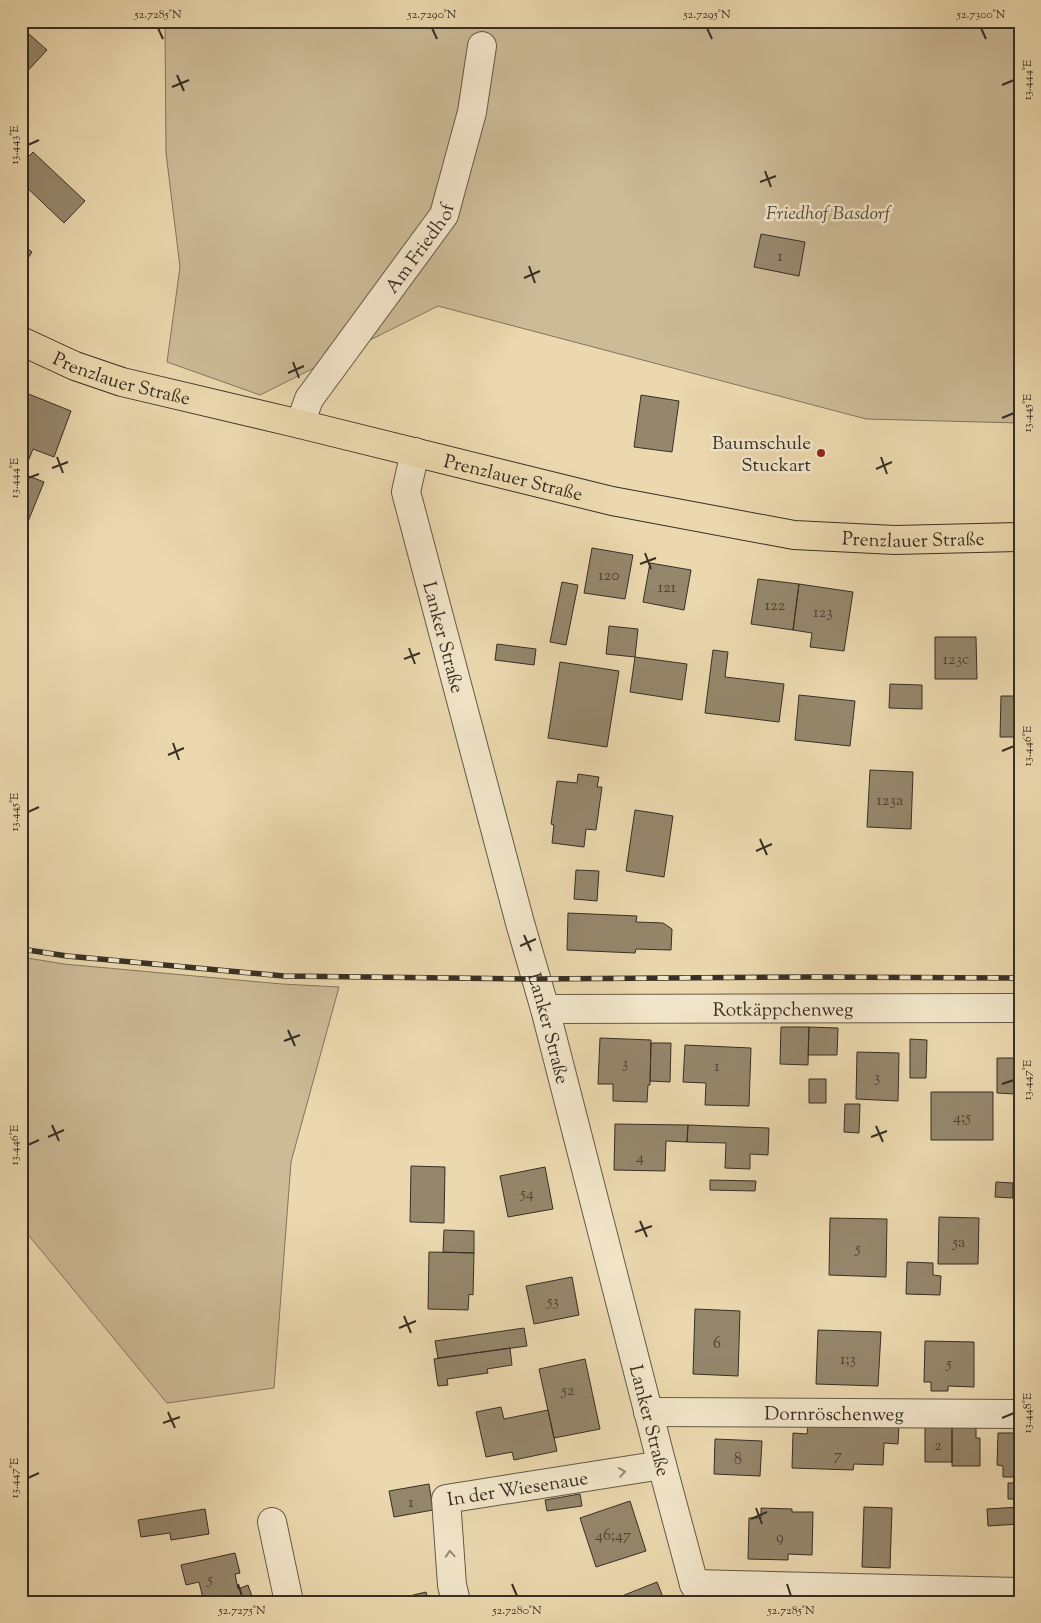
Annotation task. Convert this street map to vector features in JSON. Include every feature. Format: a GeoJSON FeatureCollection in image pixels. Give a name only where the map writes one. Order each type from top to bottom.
{"type":"FeatureCollection","features":[{"type":"Feature","properties":{"kind":"main road","name":"Prenzlauer Straße"},"geometry":{"type":"LineString","coordinates":[[21,341],[75,366],[122,382],[612,500],[794,535],[894,540],[1020,537]]}},
{"type":"Feature","properties":{"kind":"street","name":"Am Friedhof"},"geometry":{"type":"LineString","coordinates":[[300,424],[309,399],[444,215],[472,112],[482,46]]}},
{"type":"Feature","properties":{"kind":"street","name":"Lanker Straße"},"geometry":{"type":"LineString","coordinates":[[415,452],[406,492],[544,1009],[662,1465],[699,1593]]}},
{"type":"Feature","properties":{"kind":"street","name":"Rotkäppchenweg"},"geometry":{"type":"LineString","coordinates":[[544,1009],[1020,1008]]}},
{"type":"Feature","properties":{"kind":"street","name":"Dornröschenweg"},"geometry":{"type":"LineString","coordinates":[[648,1412],[1020,1414]]}},
{"type":"Feature","properties":{"kind":"street","name":"In der Wiesenaue"},"geometry":{"type":"LineString","coordinates":[[456,1602],[452,1585],[446,1500],[662,1465]]}},
{"type":"Feature","properties":{"kind":"street"},"geometry":{"type":"LineString","coordinates":[[272,1522],[289,1602]]}},
{"type":"Feature","properties":{"kind":"street"},"geometry":{"type":"LineString","coordinates":[[699,1593],[1020,1592]]}},
{"type":"Feature","properties":{"kind":"green space","name":"Friedhof Basdorf"},"geometry":{"type":"Polygon","coordinates":[[[165,21],[1020,21],[1020,423],[866,419],[438,306],[260,395],[167,362],[180,267],[166,153],[165,21]]]}},
{"type":"Feature","properties":{"kind":"green space"},"geometry":{"type":"Polygon","coordinates":[[[21,957],[64,964],[282,984],[339,987],[291,1162],[274,1388],[167,1403],[21,1226],[21,957]]]}},
{"type":"Feature","properties":{"kind":"building"},"geometry":{"type":"Polygon","coordinates":[[[21,27],[47,50],[21,78],[21,27]]]}},
{"type":"Feature","properties":{"kind":"building"},"geometry":{"type":"Polygon","coordinates":[[[33,152],[85,201],[64,223],[21,182],[21,164],[33,152]]]}},
{"type":"Feature","properties":{"kind":"building"},"geometry":{"type":"Polygon","coordinates":[[[761,234],[805,242],[799,276],[754,267],[761,234]]]}},
{"type":"Feature","properties":{"kind":"building"},"geometry":{"type":"Polygon","coordinates":[[[21,244],[32,252],[21,269],[21,244]]]}},
{"type":"Feature","properties":{"kind":"building"},"geometry":{"type":"Polygon","coordinates":[[[21,391],[71,411],[54,457],[33,449],[25,469],[21,468],[21,391]]]}},
{"type":"Feature","properties":{"kind":"building","name":"Baumschule Stuckart"},"geometry":{"type":"Polygon","coordinates":[[[641,395],[679,401],[672,452],[634,447],[641,395]]]}},
{"type":"Feature","properties":{"kind":"building"},"geometry":{"type":"Polygon","coordinates":[[[21,473],[44,482],[25,529],[21,528],[21,473]]]}},
{"type":"Feature","properties":{"kind":"building"},"geometry":{"type":"Polygon","coordinates":[[[592,548],[633,555],[625,599],[584,593],[592,548]]]}},
{"type":"Feature","properties":{"kind":"building"},"geometry":{"type":"Polygon","coordinates":[[[650,563],[691,570],[684,610],[643,602],[650,563]]]}},
{"type":"Feature","properties":{"kind":"building"},"geometry":{"type":"Polygon","coordinates":[[[758,579],[799,584],[793,630],[751,624],[758,579]]]}},
{"type":"Feature","properties":{"kind":"building"},"geometry":{"type":"Polygon","coordinates":[[[562,582],[578,585],[566,645],[550,642],[562,582]]]}},
{"type":"Feature","properties":{"kind":"building"},"geometry":{"type":"Polygon","coordinates":[[[799,584],[853,592],[844,651],[810,647],[812,633],[793,630],[799,584]]]}},
{"type":"Feature","properties":{"kind":"building"},"geometry":{"type":"Polygon","coordinates":[[[609,626],[638,629],[635,657],[606,654],[609,626]]]}},
{"type":"Feature","properties":{"kind":"building"},"geometry":{"type":"Polygon","coordinates":[[[935,637],[976,637],[977,679],[935,679],[935,637]]]}},
{"type":"Feature","properties":{"kind":"building"},"geometry":{"type":"Polygon","coordinates":[[[497,644],[536,649],[534,665],[495,660],[497,644]]]}},
{"type":"Feature","properties":{"kind":"building"},"geometry":{"type":"Polygon","coordinates":[[[713,650],[728,652],[725,677],[784,684],[779,722],[705,713],[713,650]]]}},
{"type":"Feature","properties":{"kind":"building"},"geometry":{"type":"Polygon","coordinates":[[[635,657],[687,664],[682,700],[630,692],[635,657]]]}},
{"type":"Feature","properties":{"kind":"building"},"geometry":{"type":"Polygon","coordinates":[[[560,662],[619,671],[607,747],[548,738],[560,662]]]}},
{"type":"Feature","properties":{"kind":"building"},"geometry":{"type":"Polygon","coordinates":[[[890,684],[922,685],[922,709],[889,708],[890,684]]]}},
{"type":"Feature","properties":{"kind":"building"},"geometry":{"type":"Polygon","coordinates":[[[799,695],[855,701],[850,746],[795,740],[799,695]]]}},
{"type":"Feature","properties":{"kind":"building"},"geometry":{"type":"Polygon","coordinates":[[[1001,696],[1020,696],[1020,771],[1015,771],[1016,737],[1000,737],[1001,696]]]}},
{"type":"Feature","properties":{"kind":"building"},"geometry":{"type":"Polygon","coordinates":[[[870,770],[913,772],[911,829],[867,827],[870,770]]]}},
{"type":"Feature","properties":{"kind":"building"},"geometry":{"type":"Polygon","coordinates":[[[578,774],[599,777],[597,787],[602,787],[596,830],[586,829],[584,847],[552,843],[554,825],[551,824],[557,781],[577,783],[578,774]]]}},
{"type":"Feature","properties":{"kind":"building"},"geometry":{"type":"Polygon","coordinates":[[[1015,793],[1020,793],[1020,818],[1015,818],[1015,793]]]}},
{"type":"Feature","properties":{"kind":"building"},"geometry":{"type":"Polygon","coordinates":[[[635,810],[673,816],[664,877],[626,871],[635,810]]]}},
{"type":"Feature","properties":{"kind":"building"},"geometry":{"type":"Polygon","coordinates":[[[576,870],[599,871],[597,901],[574,899],[576,870]]]}},
{"type":"Feature","properties":{"kind":"building"},"geometry":{"type":"Polygon","coordinates":[[[568,913],[637,916],[636,922],[663,923],[672,929],[671,950],[636,949],[635,953],[567,950],[568,913]]]}},
{"type":"Feature","properties":{"kind":"building"},"geometry":{"type":"Polygon","coordinates":[[[781,1027],[809,1027],[808,1065],[780,1064],[781,1027]]]}},
{"type":"Feature","properties":{"kind":"building"},"geometry":{"type":"Polygon","coordinates":[[[809,1027],[838,1028],[837,1055],[808,1055],[809,1027]]]}},
{"type":"Feature","properties":{"kind":"building"},"geometry":{"type":"Polygon","coordinates":[[[600,1038],[651,1040],[650,1085],[648,1085],[647,1102],[613,1101],[613,1084],[598,1084],[600,1038]]]}},
{"type":"Feature","properties":{"kind":"building"},"geometry":{"type":"Polygon","coordinates":[[[910,1039],[927,1040],[926,1078],[910,1078],[910,1039]]]}},
{"type":"Feature","properties":{"kind":"building"},"geometry":{"type":"Polygon","coordinates":[[[651,1043],[671,1043],[670,1082],[650,1081],[651,1043]]]}},
{"type":"Feature","properties":{"kind":"building"},"geometry":{"type":"Polygon","coordinates":[[[685,1045],[751,1048],[749,1106],[705,1105],[706,1083],[683,1082],[685,1045]]]}},
{"type":"Feature","properties":{"kind":"building"},"geometry":{"type":"Polygon","coordinates":[[[857,1052],[899,1053],[898,1101],[856,1099],[857,1052]]]}},
{"type":"Feature","properties":{"kind":"building"},"geometry":{"type":"Polygon","coordinates":[[[997,1058],[1016,1058],[1015,1094],[997,1093],[997,1058]]]}},
{"type":"Feature","properties":{"kind":"building"},"geometry":{"type":"Polygon","coordinates":[[[809,1079],[826,1079],[826,1103],[809,1103],[809,1079]]]}},
{"type":"Feature","properties":{"kind":"building"},"geometry":{"type":"Polygon","coordinates":[[[931,1092],[993,1092],[993,1140],[931,1140],[931,1092]]]}},
{"type":"Feature","properties":{"kind":"building"},"geometry":{"type":"Polygon","coordinates":[[[845,1104],[860,1104],[859,1133],[844,1132],[845,1104]]]}},
{"type":"Feature","properties":{"kind":"building"},"geometry":{"type":"Polygon","coordinates":[[[615,1124],[688,1125],[687,1142],[666,1141],[665,1171],[614,1170],[615,1124]]]}},
{"type":"Feature","properties":{"kind":"building"},"geometry":{"type":"Polygon","coordinates":[[[688,1125],[769,1128],[768,1155],[750,1154],[750,1169],[725,1168],[726,1143],[687,1142],[688,1125]]]}},
{"type":"Feature","properties":{"kind":"building"},"geometry":{"type":"Polygon","coordinates":[[[411,1166],[445,1167],[444,1223],[410,1222],[411,1166]]]}},
{"type":"Feature","properties":{"kind":"building"},"geometry":{"type":"Polygon","coordinates":[[[545,1167],[553,1209],[508,1217],[500,1176],[545,1167]]]}},
{"type":"Feature","properties":{"kind":"building"},"geometry":{"type":"Polygon","coordinates":[[[710,1180],[756,1181],[755,1191],[710,1190],[710,1180]]]}},
{"type":"Feature","properties":{"kind":"building"},"geometry":{"type":"Polygon","coordinates":[[[996,1182],[1013,1183],[1013,1198],[995,1197],[996,1182]]]}},
{"type":"Feature","properties":{"kind":"building"},"geometry":{"type":"Polygon","coordinates":[[[1013,1183],[1020,1183],[1020,1198],[1013,1198],[1013,1183]]]}},
{"type":"Feature","properties":{"kind":"building"},"geometry":{"type":"Polygon","coordinates":[[[939,1217],[979,1218],[978,1264],[938,1264],[939,1217]]]}},
{"type":"Feature","properties":{"kind":"building"},"geometry":{"type":"Polygon","coordinates":[[[830,1218],[887,1219],[886,1277],[829,1275],[830,1218]]]}},
{"type":"Feature","properties":{"kind":"building"},"geometry":{"type":"Polygon","coordinates":[[[444,1230],[474,1231],[474,1253],[443,1252],[444,1230]]]}},
{"type":"Feature","properties":{"kind":"building"},"geometry":{"type":"Polygon","coordinates":[[[429,1252],[474,1253],[473,1295],[469,1294],[468,1310],[428,1309],[429,1252]]]}},
{"type":"Feature","properties":{"kind":"building"},"geometry":{"type":"Polygon","coordinates":[[[907,1262],[933,1263],[933,1275],[941,1276],[940,1295],[906,1294],[907,1262]]]}},
{"type":"Feature","properties":{"kind":"building"},"geometry":{"type":"Polygon","coordinates":[[[572,1277],[579,1315],[534,1324],[526,1286],[572,1277]]]}},
{"type":"Feature","properties":{"kind":"building"},"geometry":{"type":"Polygon","coordinates":[[[695,1309],[740,1311],[738,1376],[693,1374],[695,1309]]]}},
{"type":"Feature","properties":{"kind":"building"},"geometry":{"type":"Polygon","coordinates":[[[524,1328],[527,1346],[438,1358],[435,1341],[524,1328]]]}},
{"type":"Feature","properties":{"kind":"building"},"geometry":{"type":"Polygon","coordinates":[[[818,1330],[881,1332],[878,1386],[816,1384],[818,1330]]]}},
{"type":"Feature","properties":{"kind":"building"},"geometry":{"type":"Polygon","coordinates":[[[925,1341],[974,1342],[974,1387],[948,1386],[948,1391],[931,1391],[931,1382],[924,1382],[925,1341]]]}},
{"type":"Feature","properties":{"kind":"building"},"geometry":{"type":"Polygon","coordinates":[[[510,1348],[512,1365],[487,1369],[488,1373],[447,1379],[448,1385],[438,1386],[434,1359],[510,1348]]]}},
{"type":"Feature","properties":{"kind":"building"},"geometry":{"type":"Polygon","coordinates":[[[585,1359],[600,1429],[554,1438],[539,1369],[585,1359]]]}},
{"type":"Feature","properties":{"kind":"building"},"geometry":{"type":"Polygon","coordinates":[[[501,1407],[504,1419],[548,1410],[557,1451],[514,1460],[512,1452],[486,1457],[476,1412],[501,1407]]]}},
{"type":"Feature","properties":{"kind":"building"},"geometry":{"type":"Polygon","coordinates":[[[808,1424],[899,1426],[898,1444],[884,1443],[883,1465],[854,1464],[853,1470],[792,1468],[793,1433],[807,1434],[808,1424]]]}},
{"type":"Feature","properties":{"kind":"building"},"geometry":{"type":"Polygon","coordinates":[[[925,1425],[952,1425],[952,1462],[925,1462],[925,1425]]]}},
{"type":"Feature","properties":{"kind":"building"},"geometry":{"type":"Polygon","coordinates":[[[952,1425],[976,1426],[976,1438],[980,1438],[980,1466],[952,1466],[952,1425]]]}},
{"type":"Feature","properties":{"kind":"building"},"geometry":{"type":"Polygon","coordinates":[[[998,1433],[1020,1433],[1020,1477],[1003,1477],[1003,1466],[997,1465],[998,1433]]]}},
{"type":"Feature","properties":{"kind":"building"},"geometry":{"type":"Polygon","coordinates":[[[715,1439],[762,1441],[760,1476],[714,1474],[715,1439]]]}},
{"type":"Feature","properties":{"kind":"building"},"geometry":{"type":"Polygon","coordinates":[[[1008,1483],[1020,1483],[1020,1499],[1008,1499],[1008,1483]]]}},
{"type":"Feature","properties":{"kind":"building"},"geometry":{"type":"Polygon","coordinates":[[[429,1484],[433,1510],[394,1517],[389,1491],[429,1484]]]}},
{"type":"Feature","properties":{"kind":"building"},"geometry":{"type":"Polygon","coordinates":[[[580,1494],[582,1506],[547,1511],[545,1500],[580,1494]]]}},
{"type":"Feature","properties":{"kind":"building"},"geometry":{"type":"Polygon","coordinates":[[[630,1501],[646,1551],[596,1567],[580,1518],[630,1501]]]}},
{"type":"Feature","properties":{"kind":"building"},"geometry":{"type":"Polygon","coordinates":[[[864,1507],[892,1508],[890,1568],[862,1567],[864,1507]]]}},
{"type":"Feature","properties":{"kind":"building"},"geometry":{"type":"Polygon","coordinates":[[[1020,1507],[1020,1524],[988,1526],[987,1509],[1020,1507]]]}},
{"type":"Feature","properties":{"kind":"building"},"geometry":{"type":"Polygon","coordinates":[[[761,1508],[792,1509],[792,1512],[813,1512],[812,1555],[788,1554],[788,1560],[748,1559],[749,1518],[761,1518],[761,1508]]]}},
{"type":"Feature","properties":{"kind":"building"},"geometry":{"type":"Polygon","coordinates":[[[205,1509],[209,1534],[171,1540],[170,1533],[141,1537],[138,1520],[205,1509]]]}},
{"type":"Feature","properties":{"kind":"building"},"geometry":{"type":"Polygon","coordinates":[[[235,1553],[240,1573],[235,1574],[238,1589],[248,1585],[254,1602],[204,1602],[199,1582],[186,1585],[181,1565],[235,1553]]]}},
{"type":"Feature","properties":{"kind":"building"},"geometry":{"type":"Polygon","coordinates":[[[657,1582],[665,1602],[607,1602],[657,1582]]]}},
{"type":"Feature","properties":{"kind":"building"},"geometry":{"type":"Polygon","coordinates":[[[426,1592],[429,1602],[385,1602],[426,1592]]]}},
{"type":"Feature","properties":{"kind":"railway"},"geometry":{"type":"LineString","coordinates":[[21,949],[67,956],[284,976],[536,979],[1020,978]]}},
{"type":"Feature","properties":{"kind":"place","name":"Baumschule Stuckart"},"geometry":{"type":"Point","coordinates":[821,453]}}]}
